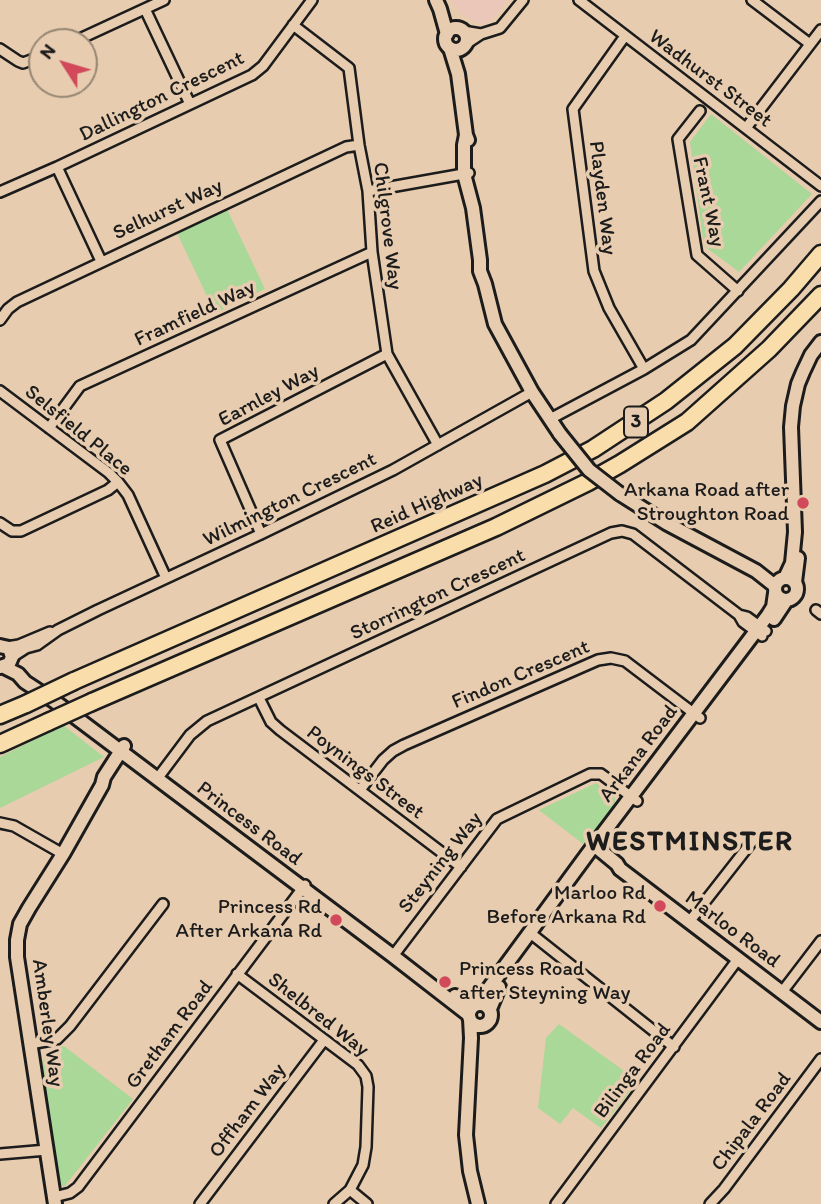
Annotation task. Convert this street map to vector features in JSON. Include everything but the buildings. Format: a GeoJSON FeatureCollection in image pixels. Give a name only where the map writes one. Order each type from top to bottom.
{"type":"FeatureCollection","features":[{"type":"Feature","properties":{"kind":"highway","name":"Reid Highway"},"geometry":{"type":"LineString","coordinates":[[0,715],[545,474],[593,449],[666,401],[735,346],[821,254]]}},
{"type":"Feature","properties":{"kind":"highway","name":"3"},"geometry":{"type":"LineString","coordinates":[[0,744],[496,527],[588,482],[687,422],[769,349],[821,295]]}},
{"type":"Feature","properties":{"kind":"street"},"geometry":{"type":"LineString","coordinates":[[98,31],[164,0]]}},
{"type":"Feature","properties":{"kind":"street","name":"Dallington Crescent"},"geometry":{"type":"LineString","coordinates":[[0,192],[258,71],[312,0]]}},
{"type":"Feature","properties":{"kind":"street"},"geometry":{"type":"LineString","coordinates":[[438,0],[440,9],[457,39],[458,74],[466,135],[464,145],[479,234],[480,271],[495,324],[533,392],[589,470],[620,494],[666,523],[783,586]]}},
{"type":"Feature","properties":{"kind":"street"},"geometry":{"type":"LineString","coordinates":[[457,39],[500,28],[523,0]]}},
{"type":"Feature","properties":{"kind":"street","name":"Wadhurst Street"},"geometry":{"type":"LineString","coordinates":[[579,0],[821,186]]}},
{"type":"Feature","properties":{"kind":"street"},"geometry":{"type":"LineString","coordinates":[[752,0],[810,44]]}},
{"type":"Feature","properties":{"kind":"street"},"geometry":{"type":"LineString","coordinates":[[145,9],[190,104]]}},
{"type":"Feature","properties":{"kind":"street","name":"Chilgrove Way"},"geometry":{"type":"LineString","coordinates":[[293,25],[349,68],[368,191],[372,252],[387,354],[438,444]]}},
{"type":"Feature","properties":{"kind":"street"},"geometry":{"type":"LineString","coordinates":[[746,128],[821,30]]}},
{"type":"Feature","properties":{"kind":"street","name":"Playden Way"},"geometry":{"type":"LineString","coordinates":[[625,36],[573,108],[594,271],[609,308],[644,369]]}},
{"type":"Feature","properties":{"kind":"street"},"geometry":{"type":"LineString","coordinates":[[0,49],[18,61],[28,61]]}},
{"type":"Feature","properties":{"kind":"street","name":"Frant Way"},"geometry":{"type":"LineString","coordinates":[[700,111],[678,139],[697,255],[738,291]]}},
{"type":"Feature","properties":{"kind":"street","name":"Selhurst Way"},"geometry":{"type":"LineString","coordinates":[[0,320],[17,302],[101,261],[346,147],[359,145]]}},
{"type":"Feature","properties":{"kind":"street"},"geometry":{"type":"LineString","coordinates":[[57,167],[101,261]]}},
{"type":"Feature","properties":{"kind":"street"},"geometry":{"type":"LineString","coordinates":[[368,191],[467,174]]}},
{"type":"Feature","properties":{"kind":"street"},"geometry":{"type":"LineString","coordinates":[[550,419],[644,369],[691,340],[821,201]]}},
{"type":"Feature","properties":{"kind":"street","name":"Framfield Way"},"geometry":{"type":"LineString","coordinates":[[49,428],[80,386],[372,252]]}},
{"type":"Feature","properties":{"kind":"street","name":"Arkana Road"},"geometry":{"type":"LineString","coordinates":[[783,586],[792,563],[795,532],[791,427],[793,406],[803,372],[821,342]]}},
{"type":"Feature","properties":{"kind":"street","name":"Arkana Road"},"geometry":{"type":"LineString","coordinates":[[478,1204],[470,1171],[466,1135],[471,1038],[476,1010],[496,991],[531,934],[761,631],[800,546],[799,409],[808,376],[821,352]]}},
{"type":"Feature","properties":{"kind":"street","name":"Earnley Way"},"geometry":{"type":"LineString","coordinates":[[261,534],[220,440],[387,354]]}},
{"type":"Feature","properties":{"kind":"street","name":"Selsfield Place"},"geometry":{"type":"LineString","coordinates":[[0,391],[118,482],[128,495],[166,578]]}},
{"type":"Feature","properties":{"kind":"street","name":"Wilmington Crescent"},"geometry":{"type":"LineString","coordinates":[[6,657],[37,645],[58,630],[393,470],[533,392]]}},
{"type":"Feature","properties":{"kind":"street"},"geometry":{"type":"LineString","coordinates":[[0,523],[12,531],[21,531],[108,490],[118,482]]}},
{"type":"Feature","properties":{"kind":"street","name":"Storrington Crescent"},"geometry":{"type":"LineString","coordinates":[[159,777],[198,728],[208,721],[611,533],[622,531],[633,534],[739,615],[743,622],[761,631]]}},
{"type":"Feature","properties":{"kind":"street","name":"Princess Road"},"geometry":{"type":"LineString","coordinates":[[6,657],[304,886],[476,1010]]}},
{"type":"Feature","properties":{"kind":"street","name":"Findon Crescent"},"geometry":{"type":"LineString","coordinates":[[360,790],[393,751],[598,660],[611,658],[625,661],[697,716]]}},
{"type":"Feature","properties":{"kind":"street","name":"Poynings Street"},"geometry":{"type":"LineString","coordinates":[[259,698],[271,722],[280,730],[461,867]]}},
{"type":"Feature","properties":{"kind":"street","name":"Amberley Way"},"geometry":{"type":"LineString","coordinates":[[55,1201],[16,940],[20,924],[63,854],[104,777],[125,751]]}},
{"type":"Feature","properties":{"kind":"street","name":"Steyning Way"},"geometry":{"type":"LineString","coordinates":[[395,953],[497,819],[590,774],[601,774],[635,799]]}},
{"type":"Feature","properties":{"kind":"street"},"geometry":{"type":"LineString","coordinates":[[0,823],[14,826],[63,854]]}},
{"type":"Feature","properties":{"kind":"street"},"geometry":{"type":"LineString","coordinates":[[689,922],[754,839]]}},
{"type":"Feature","properties":{"kind":"street","name":"Marloo Road"},"geometry":{"type":"LineString","coordinates":[[594,851],[821,1022]]}},
{"type":"Feature","properties":{"kind":"street","name":"Gretham Road"},"geometry":{"type":"LineString","coordinates":[[55,1201],[78,1187],[304,886]]}},
{"type":"Feature","properties":{"kind":"street"},"geometry":{"type":"LineString","coordinates":[[30,1044],[58,1039],[163,904]]}},
{"type":"Feature","properties":{"kind":"street"},"geometry":{"type":"LineString","coordinates":[[531,934],[674,1047]]}},
{"type":"Feature","properties":{"kind":"street"},"geometry":{"type":"LineString","coordinates":[[782,992],[821,941]]}},
{"type":"Feature","properties":{"kind":"street","name":"Bilinga Road"},"geometry":{"type":"LineString","coordinates":[[556,1204],[738,959]]}},
{"type":"Feature","properties":{"kind":"street","name":"Shelbred Way"},"geometry":{"type":"LineString","coordinates":[[237,974],[358,1065],[366,1076],[366,1147],[363,1165],[350,1191],[334,1204]]}},
{"type":"Feature","properties":{"kind":"street","name":"Arkana Road"},"geometry":{"type":"LineString","coordinates":[[470,1076],[481,1035],[491,1017],[476,1010]]}},
{"type":"Feature","properties":{"kind":"street","name":"Offham Way"},"geometry":{"type":"LineString","coordinates":[[200,1204],[324,1040]]}},
{"type":"Feature","properties":{"kind":"street","name":"Chipala Road"},"geometry":{"type":"LineString","coordinates":[[710,1204],[821,1059]]}},
{"type":"Feature","properties":{"kind":"street"},"geometry":{"type":"LineString","coordinates":[[0,1154],[47,1150]]}},
{"type":"Feature","properties":{"kind":"street"},"geometry":{"type":"LineString","coordinates":[[350,1191],[368,1204]]}},
{"type":"Feature","properties":{"kind":"shaded area"},"geometry":{"type":"Polygon","coordinates":[[[452,0],[507,0],[493,18],[482,25],[461,14],[452,0]]]}},
{"type":"Feature","properties":{"kind":"green space"},"geometry":{"type":"Polygon","coordinates":[[[711,114],[812,194],[739,272],[704,246],[690,142],[711,114]]]}},
{"type":"Feature","properties":{"kind":"green space"},"geometry":{"type":"Polygon","coordinates":[[[226,207],[265,289],[215,313],[176,231],[226,207]]]}},
{"type":"Feature","properties":{"kind":"green space"},"geometry":{"type":"Polygon","coordinates":[[[63,725],[104,757],[0,808],[0,757],[63,725]]]}},
{"type":"Feature","properties":{"kind":"green space"},"geometry":{"type":"Polygon","coordinates":[[[596,783],[615,797],[615,808],[587,847],[539,810],[596,783]]]}},
{"type":"Feature","properties":{"kind":"green space"},"geometry":{"type":"Polygon","coordinates":[[[559,1024],[638,1081],[601,1128],[573,1108],[560,1124],[538,1108],[546,1038],[559,1024]]]}},
{"type":"Feature","properties":{"kind":"green space"},"geometry":{"type":"Polygon","coordinates":[[[64,1046],[133,1099],[64,1187],[58,1182],[41,1063],[53,1048],[64,1046]]]}},
{"type":"Feature","properties":{"kind":"place","name":"Arkana Road after Stroughton Road"},"geometry":{"type":"Point","coordinates":[803,503]}},
{"type":"Feature","properties":{"kind":"place","name":"Marloo Rd Before Arkana Rd"},"geometry":{"type":"Point","coordinates":[660,906]}},
{"type":"Feature","properties":{"kind":"place","name":"Princess Rd After Arkana Rd"},"geometry":{"type":"Point","coordinates":[336,920]}},
{"type":"Feature","properties":{"kind":"place","name":"Princess Road after Steyning Way"},"geometry":{"type":"Point","coordinates":[445,982]}},
{"type":"Feature","properties":{"kind":"district","name":"WESTMINSTER"},"geometry":{"type":"Point","coordinates":[690,843]}}]}
